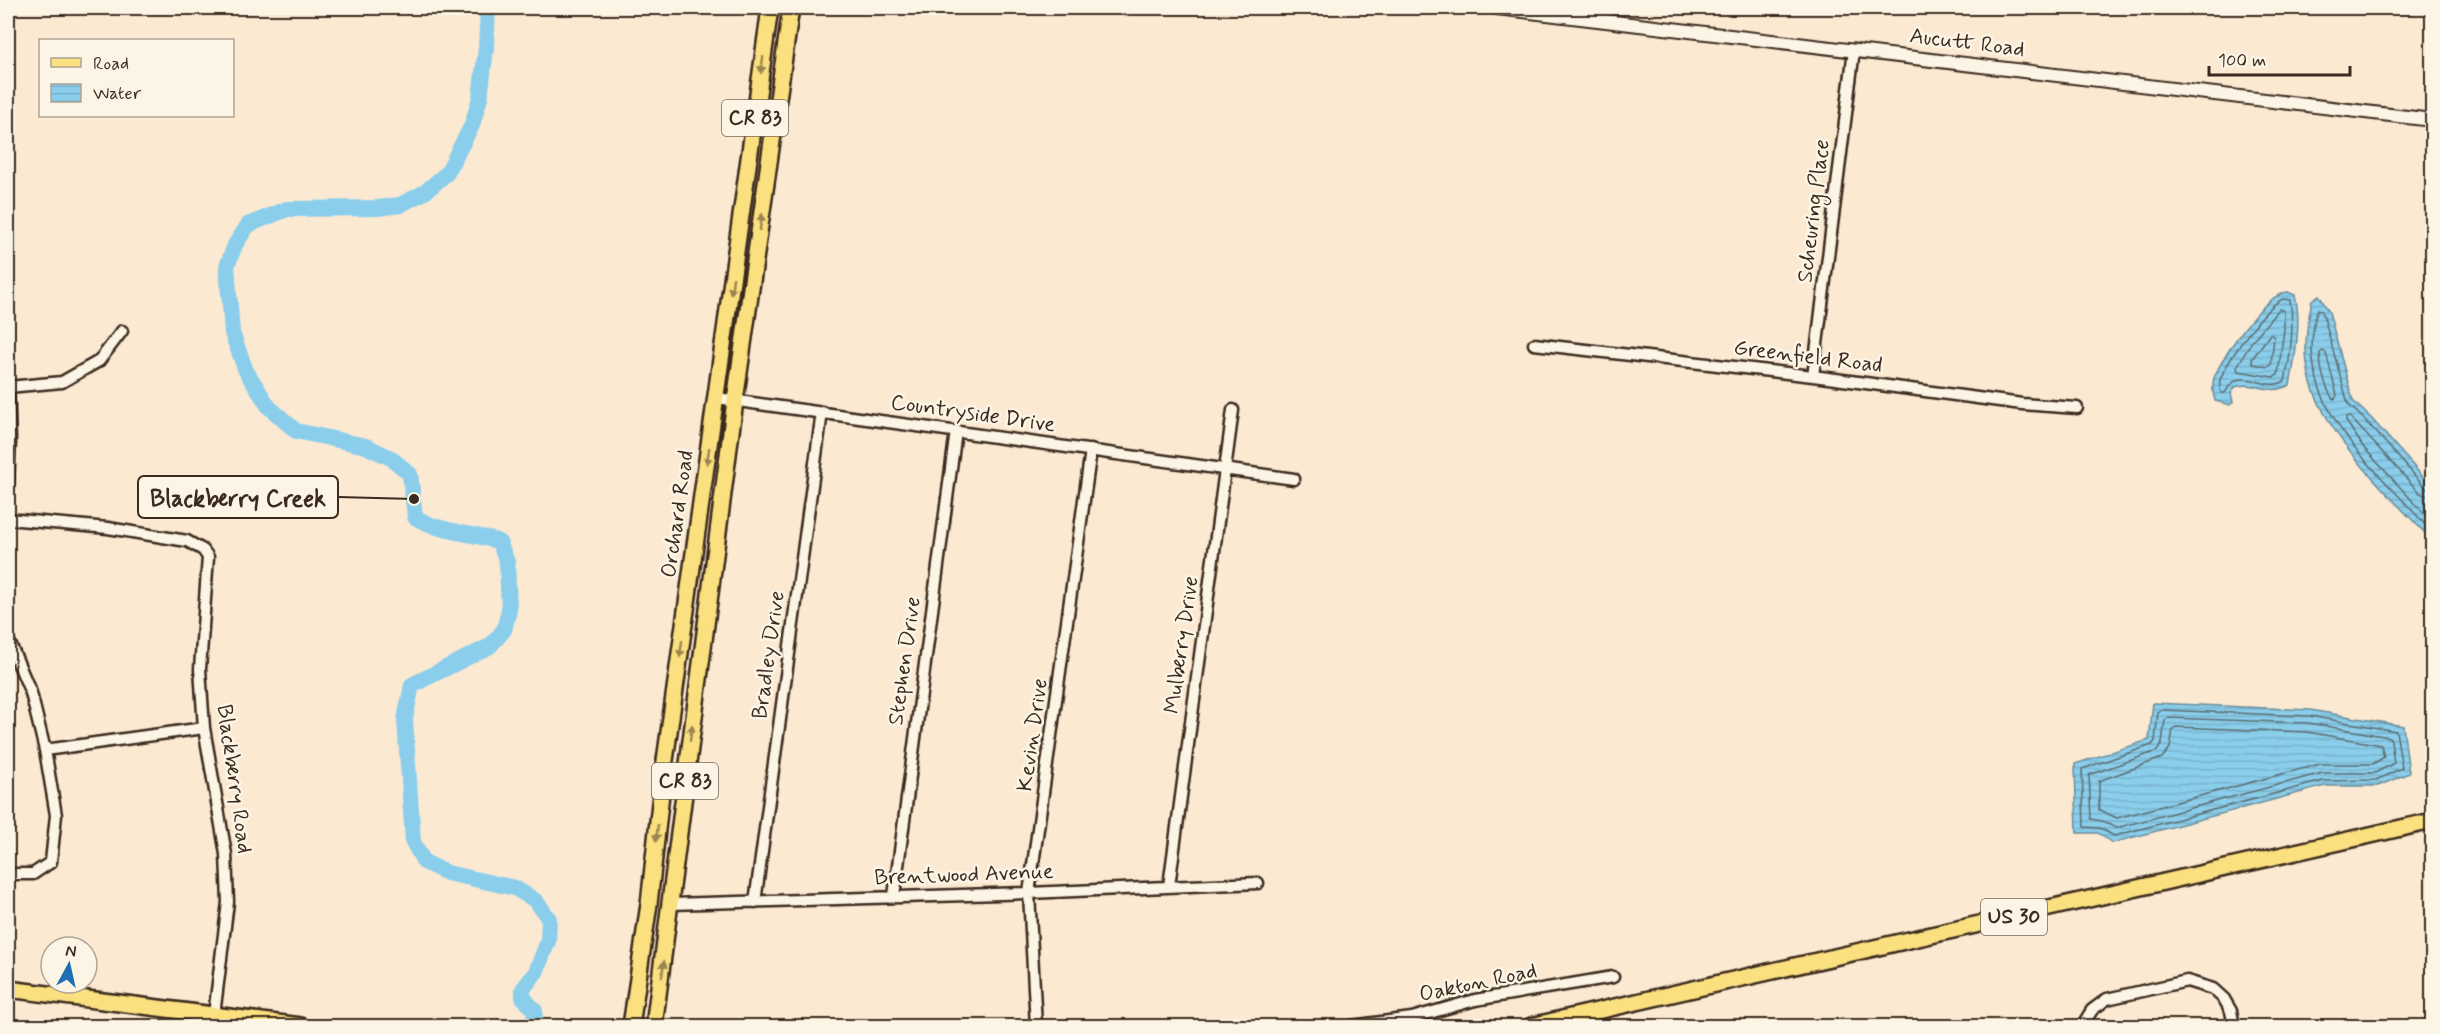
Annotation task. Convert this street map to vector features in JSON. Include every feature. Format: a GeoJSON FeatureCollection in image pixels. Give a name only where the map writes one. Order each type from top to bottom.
{"type":"FeatureCollection","features":[{"type":"Feature","properties":{"kind":"main road","name":"Orchard Road"},"geometry":{"type":"LineString","coordinates":[[631,1026],[649,904],[666,755],[770,8]]}},
{"type":"Feature","properties":{"kind":"main road","name":"Orchard Road"},"geometry":{"type":"LineString","coordinates":[[654,1026],[735,401],[791,8]]}},
{"type":"Feature","properties":{"kind":"main road","name":"US 30"},"geometry":{"type":"LineString","coordinates":[[1531,1026],[2433,821]]}},
{"type":"Feature","properties":{"kind":"main road"},"geometry":{"type":"LineString","coordinates":[[8,989],[301,1026]]}},
{"type":"Feature","properties":{"kind":"street","name":"Aucutt Road"},"geometry":{"type":"LineString","coordinates":[[1497,8],[2433,120]]}},
{"type":"Feature","properties":{"kind":"street","name":"Scheuring Place"},"geometry":{"type":"LineString","coordinates":[[1813,376],[1854,50]]}},
{"type":"Feature","properties":{"kind":"street"},"geometry":{"type":"LineString","coordinates":[[8,484],[10,441],[8,387],[62,382],[99,361],[122,331]]}},
{"type":"Feature","properties":{"kind":"street","name":"Greenfield Road"},"geometry":{"type":"LineString","coordinates":[[1534,344],[1813,376],[2022,404],[2077,408]]}},
{"type":"Feature","properties":{"kind":"street","name":"Countryside Drive"},"geometry":{"type":"LineString","coordinates":[[717,398],[1294,478]]}},
{"type":"Feature","properties":{"kind":"street","name":"Mulberry Drive"},"geometry":{"type":"LineString","coordinates":[[1169,886],[1233,410]]}},
{"type":"Feature","properties":{"kind":"street","name":"Bradley Drive"},"geometry":{"type":"LineString","coordinates":[[755,902],[822,412]]}},
{"type":"Feature","properties":{"kind":"street","name":"Stephen Drive"},"geometry":{"type":"LineString","coordinates":[[894,896],[956,431]]}},
{"type":"Feature","properties":{"kind":"street","name":"Kevin Drive"},"geometry":{"type":"LineString","coordinates":[[1036,1026],[1029,892],[1091,450]]}},
{"type":"Feature","properties":{"kind":"street","name":"Blackberry Road"},"geometry":{"type":"LineString","coordinates":[[8,519],[108,528],[187,541],[203,550],[208,557],[200,669],[204,728],[226,855],[228,902],[214,1015]]}},
{"type":"Feature","properties":{"kind":"street"},"geometry":{"type":"LineString","coordinates":[[8,639],[31,693],[45,750],[56,815],[52,861],[33,874],[8,874]]}},
{"type":"Feature","properties":{"kind":"street"},"geometry":{"type":"LineString","coordinates":[[45,750],[204,728]]}},
{"type":"Feature","properties":{"kind":"street","name":"Brentwood Avenue"},"geometry":{"type":"LineString","coordinates":[[671,904],[1258,883]]}},
{"type":"Feature","properties":{"kind":"street","name":"Oakton Road"},"geometry":{"type":"LineString","coordinates":[[1351,1026],[1412,1018],[1474,1000],[1613,977]]}},
{"type":"Feature","properties":{"kind":"street"},"geometry":{"type":"LineString","coordinates":[[2082,1026],[2092,1010],[2107,999],[2187,981],[2212,989],[2224,999],[2231,1011],[2234,1026]]}},
{"type":"Feature","properties":{"kind":"green space"},"geometry":{"type":"Polygon","coordinates":[[[183,1020],[232,1026],[182,1026],[183,1020]]]}},
{"type":"Feature","properties":{"kind":"water"},"geometry":{"type":"Polygon","coordinates":[[[2288,292],[2295,295],[2298,316],[2296,352],[2290,385],[2269,389],[2242,385],[2235,387],[2231,393],[2233,402],[2230,405],[2215,401],[2214,378],[2235,342],[2267,303],[2278,295],[2288,292]]]}},
{"type":"Feature","properties":{"kind":"water"},"geometry":{"type":"Polygon","coordinates":[[[2319,295],[2329,312],[2353,401],[2432,487],[2432,546],[2427,535],[2354,457],[2323,411],[2312,387],[2306,356],[2307,332],[2312,300],[2319,295]]]}},
{"type":"Feature","properties":{"kind":"water"},"geometry":{"type":"Polygon","coordinates":[[[2153,703],[2310,710],[2403,726],[2409,773],[2378,786],[2325,786],[2112,843],[2098,833],[2077,833],[2075,764],[2149,740],[2153,703]]]}},
{"type":"Feature","properties":{"kind":"waterway"},"geometry":{"type":"LineString","coordinates":[[488,8],[480,98],[472,125],[447,173],[425,192],[400,205],[378,208],[287,209],[248,225],[235,245],[227,266],[232,333],[246,371],[269,407],[296,431],[366,446],[391,458],[410,474],[415,517],[445,529],[499,542],[507,562],[509,610],[504,630],[490,646],[412,685],[405,719],[413,842],[424,862],[447,873],[515,888],[536,901],[549,919],[548,941],[536,972],[523,989],[523,997],[535,1011],[534,1020],[529,1026]]}},
{"type":"Feature","properties":{"kind":"place","name":"Blackberry Creek"},"geometry":{"type":"Point","coordinates":[414,499]}}]}
